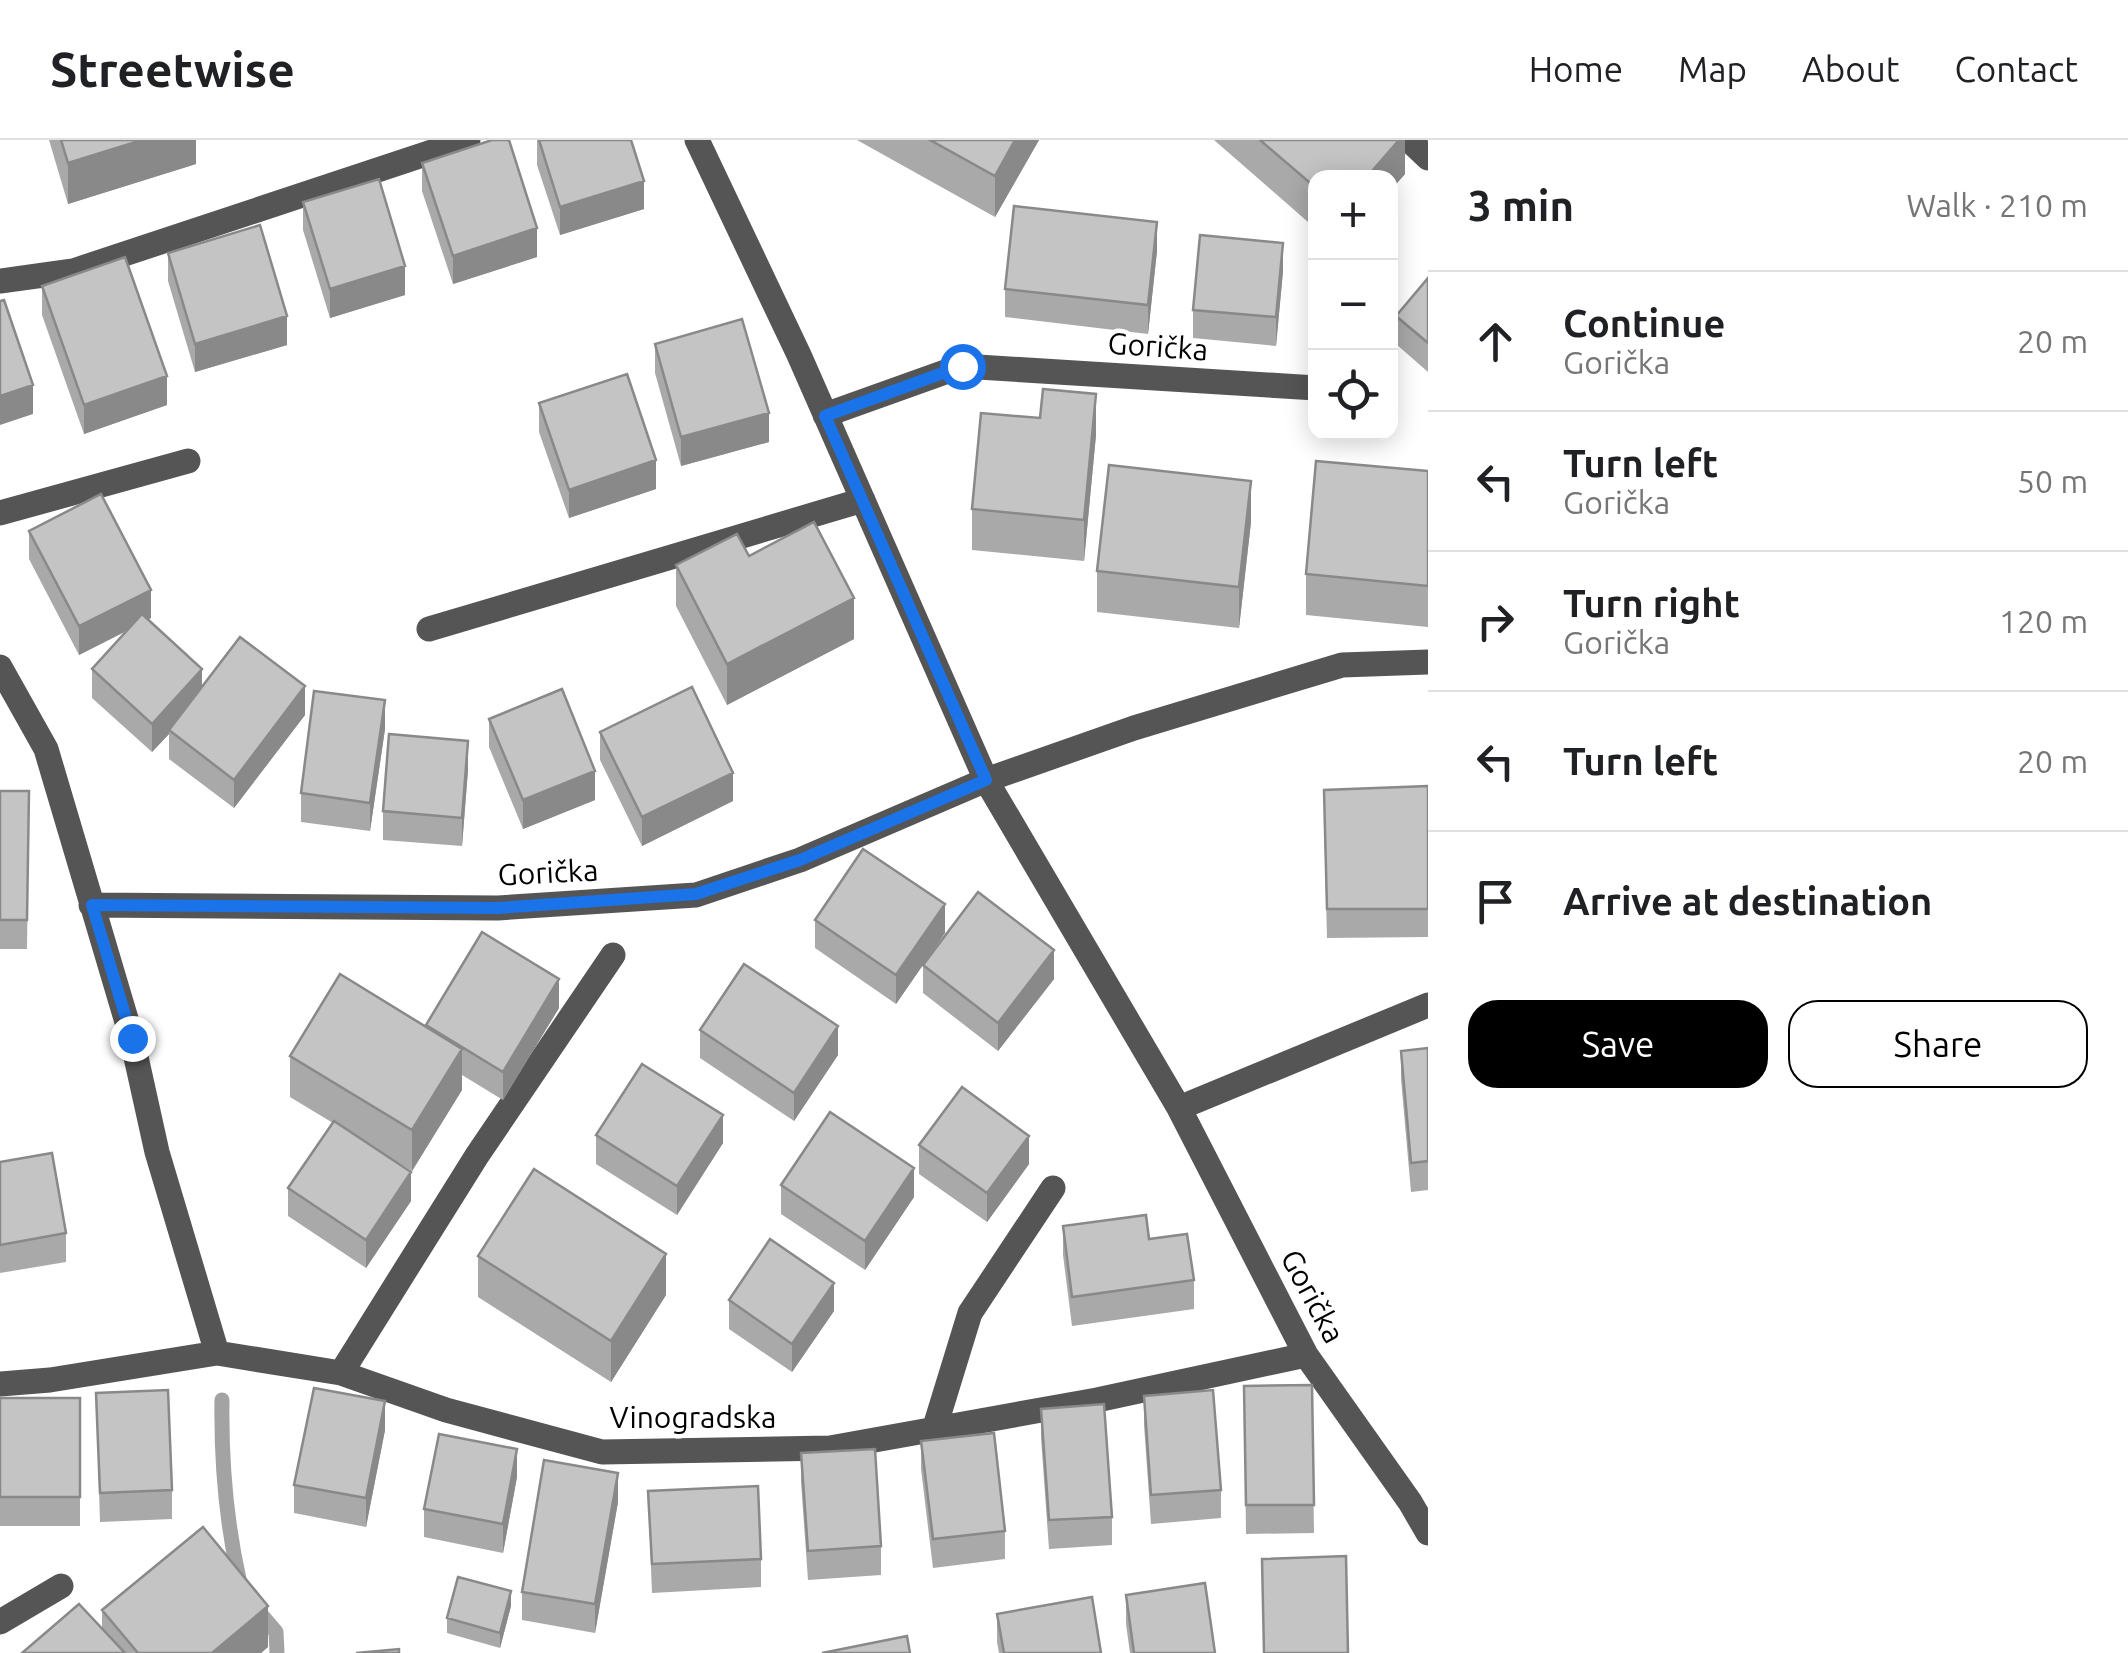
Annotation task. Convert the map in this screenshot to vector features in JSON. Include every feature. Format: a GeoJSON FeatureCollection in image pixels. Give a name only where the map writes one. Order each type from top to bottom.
{"type":"FeatureCollection","features":[{"type":"Feature","properties":{"kind":"street"},"geometry":{"type":"LineString","coordinates":[[0,281],[73,271],[468,140]]}},
{"type":"Feature","properties":{"kind":"street","name":"Gorička"},"geometry":{"type":"LineString","coordinates":[[697,140],[863,500],[986,780],[1179,1108],[1306,1354],[1419,1497],[1428,1533]]}},
{"type":"Feature","properties":{"kind":"street"},"geometry":{"type":"LineString","coordinates":[[1409,140],[1428,158]]}},
{"type":"Feature","properties":{"kind":"street","name":"Gorička"},"geometry":{"type":"LineString","coordinates":[[825,416],[962,366],[1308,388]]}},
{"type":"Feature","properties":{"kind":"street"},"geometry":{"type":"LineString","coordinates":[[0,513],[188,462]]}},
{"type":"Feature","properties":{"kind":"street"},"geometry":{"type":"LineString","coordinates":[[429,629],[863,500]]}},
{"type":"Feature","properties":{"kind":"street","name":"Gorička"},"geometry":{"type":"LineString","coordinates":[[92,905],[498,908],[696,894],[800,860],[986,780],[1134,728],[1342,665],[1428,662]]}},
{"type":"Feature","properties":{"kind":"street"},"geometry":{"type":"LineString","coordinates":[[0,667],[46,749],[132,1038],[158,1152],[218,1353]]}},
{"type":"Feature","properties":{"kind":"street"},"geometry":{"type":"LineString","coordinates":[[341,1373],[476,1157],[613,955]]}},
{"type":"Feature","properties":{"kind":"street"},"geometry":{"type":"LineString","coordinates":[[1179,1108],[1428,1004]]}},
{"type":"Feature","properties":{"kind":"street"},"geometry":{"type":"LineString","coordinates":[[934,1430],[970,1314],[1053,1188]]}},
{"type":"Feature","properties":{"kind":"street","name":"Vinogradska"},"geometry":{"type":"LineString","coordinates":[[0,1384],[50,1380],[218,1353],[341,1373],[446,1410],[602,1452],[830,1448],[1097,1400],[1306,1354]]}},
{"type":"Feature","properties":{"kind":"street"},"geometry":{"type":"LineString","coordinates":[[0,1622],[62,1586]]}},
{"type":"Feature","properties":{"kind":"building"},"geometry":{"type":"Polygon","coordinates":[[[61,140],[142,140],[68,163],[61,140]]]}},
{"type":"Feature","properties":{"kind":"building"},"geometry":{"type":"Polygon","coordinates":[[[492,140],[509,140],[537,228],[453,256],[422,163],[492,140]]]}},
{"type":"Feature","properties":{"kind":"building"},"geometry":{"type":"Polygon","coordinates":[[[539,140],[631,140],[644,181],[560,207],[539,140]]]}},
{"type":"Feature","properties":{"kind":"building"},"geometry":{"type":"Polygon","coordinates":[[[930,140],[1015,140],[995,176],[930,140]]]}},
{"type":"Feature","properties":{"kind":"building"},"geometry":{"type":"Polygon","coordinates":[[[1260,140],[1399,140],[1373,170],[1308,170],[1308,181],[1260,140]]]}},
{"type":"Feature","properties":{"kind":"building"},"geometry":{"type":"Polygon","coordinates":[[[379,179],[405,266],[330,289],[303,202],[379,179]]]}},
{"type":"Feature","properties":{"kind":"building"},"geometry":{"type":"Polygon","coordinates":[[[1014,206],[1157,222],[1148,305],[1005,289],[1014,206]]]}},
{"type":"Feature","properties":{"kind":"building"},"geometry":{"type":"Polygon","coordinates":[[[260,225],[287,316],[195,344],[168,253],[260,225]]]}},
{"type":"Feature","properties":{"kind":"building"},"geometry":{"type":"Polygon","coordinates":[[[1200,235],[1283,243],[1276,317],[1193,310],[1200,235]]]}},
{"type":"Feature","properties":{"kind":"building"},"geometry":{"type":"Polygon","coordinates":[[[125,257],[167,376],[84,405],[42,286],[125,257]]]}},
{"type":"Feature","properties":{"kind":"building"},"geometry":{"type":"Polygon","coordinates":[[[1428,278],[1428,343],[1398,314],[1428,278]]]}},
{"type":"Feature","properties":{"kind":"building"},"geometry":{"type":"Polygon","coordinates":[[[4,300],[33,385],[0,396],[0,301],[4,300]]]}},
{"type":"Feature","properties":{"kind":"building"},"geometry":{"type":"Polygon","coordinates":[[[742,319],[769,413],[681,437],[655,344],[742,319]]]}},
{"type":"Feature","properties":{"kind":"building"},"geometry":{"type":"Polygon","coordinates":[[[627,374],[656,460],[569,490],[539,403],[627,374]]]}},
{"type":"Feature","properties":{"kind":"building"},"geometry":{"type":"Polygon","coordinates":[[[1043,389],[1096,394],[1084,520],[972,509],[981,413],[1040,418],[1043,389]]]}},
{"type":"Feature","properties":{"kind":"building"},"geometry":{"type":"Polygon","coordinates":[[[1316,461],[1428,471],[1428,586],[1306,574],[1316,461]]]}},
{"type":"Feature","properties":{"kind":"building"},"geometry":{"type":"Polygon","coordinates":[[[1109,465],[1251,481],[1239,587],[1097,571],[1109,465]]]}},
{"type":"Feature","properties":{"kind":"building"},"geometry":{"type":"Polygon","coordinates":[[[101,494],[151,590],[79,626],[29,531],[101,494]]]}},
{"type":"Feature","properties":{"kind":"building"},"geometry":{"type":"Polygon","coordinates":[[[814,522],[854,598],[727,664],[676,565],[737,534],[749,556],[814,522]]]}},
{"type":"Feature","properties":{"kind":"building"},"geometry":{"type":"Polygon","coordinates":[[[142,614],[202,669],[152,724],[92,669],[142,614]]]}},
{"type":"Feature","properties":{"kind":"building"},"geometry":{"type":"Polygon","coordinates":[[[240,637],[305,686],[234,780],[169,730],[240,637]]]}},
{"type":"Feature","properties":{"kind":"building"},"geometry":{"type":"Polygon","coordinates":[[[692,687],[733,773],[642,817],[600,732],[692,687]]]}},
{"type":"Feature","properties":{"kind":"building"},"geometry":{"type":"Polygon","coordinates":[[[562,689],[595,771],[523,800],[489,719],[562,689]]]}},
{"type":"Feature","properties":{"kind":"building"},"geometry":{"type":"Polygon","coordinates":[[[314,691],[385,700],[370,803],[301,793],[314,691]]]}},
{"type":"Feature","properties":{"kind":"building"},"geometry":{"type":"Polygon","coordinates":[[[389,734],[468,741],[462,818],[383,811],[389,734]]]}},
{"type":"Feature","properties":{"kind":"building"},"geometry":{"type":"Polygon","coordinates":[[[1428,786],[1428,909],[1327,909],[1324,790],[1428,786]]]}},
{"type":"Feature","properties":{"kind":"building"},"geometry":{"type":"Polygon","coordinates":[[[0,791],[29,791],[27,920],[0,920],[0,791]]]}},
{"type":"Feature","properties":{"kind":"building"},"geometry":{"type":"Polygon","coordinates":[[[863,849],[945,904],[896,975],[815,920],[863,849]]]}},
{"type":"Feature","properties":{"kind":"building"},"geometry":{"type":"Polygon","coordinates":[[[978,892],[1054,950],[998,1023],[923,965],[978,892]]]}},
{"type":"Feature","properties":{"kind":"building"},"geometry":{"type":"Polygon","coordinates":[[[482,932],[559,979],[503,1072],[426,1025],[482,932]]]}},
{"type":"Feature","properties":{"kind":"building"},"geometry":{"type":"Polygon","coordinates":[[[744,964],[838,1026],[794,1093],[700,1030],[744,964]]]}},
{"type":"Feature","properties":{"kind":"building"},"geometry":{"type":"Polygon","coordinates":[[[340,974],[462,1049],[412,1130],[290,1056],[340,974]]]}},
{"type":"Feature","properties":{"kind":"building"},"geometry":{"type":"Polygon","coordinates":[[[1428,1048],[1428,1161],[1411,1163],[1401,1051],[1428,1048]]]}},
{"type":"Feature","properties":{"kind":"building"},"geometry":{"type":"Polygon","coordinates":[[[642,1064],[723,1115],[677,1186],[596,1135],[642,1064]]]}},
{"type":"Feature","properties":{"kind":"building"},"geometry":{"type":"Polygon","coordinates":[[[962,1087],[1029,1136],[987,1193],[919,1145],[962,1087]]]}},
{"type":"Feature","properties":{"kind":"building"},"geometry":{"type":"Polygon","coordinates":[[[830,1112],[914,1168],[865,1241],[781,1185],[830,1112]]]}},
{"type":"Feature","properties":{"kind":"building"},"geometry":{"type":"Polygon","coordinates":[[[334,1121],[411,1172],[366,1240],[288,1188],[334,1121]]]}},
{"type":"Feature","properties":{"kind":"building"},"geometry":{"type":"Polygon","coordinates":[[[52,1153],[66,1233],[0,1245],[0,1162],[52,1153]]]}},
{"type":"Feature","properties":{"kind":"building"},"geometry":{"type":"Polygon","coordinates":[[[534,1169],[666,1254],[611,1341],[478,1256],[534,1169]]]}},
{"type":"Feature","properties":{"kind":"building"},"geometry":{"type":"Polygon","coordinates":[[[1146,1215],[1149,1239],[1187,1234],[1194,1280],[1072,1297],[1063,1226],[1146,1215]]]}},
{"type":"Feature","properties":{"kind":"building"},"geometry":{"type":"Polygon","coordinates":[[[770,1239],[834,1283],[792,1344],[729,1300],[770,1239]]]}},
{"type":"Feature","properties":{"kind":"building"},"geometry":{"type":"Polygon","coordinates":[[[1312,1385],[1314,1505],[1246,1505],[1244,1386],[1312,1385]]]}},
{"type":"Feature","properties":{"kind":"building"},"geometry":{"type":"Polygon","coordinates":[[[314,1388],[385,1401],[366,1498],[294,1485],[314,1388]]]}},
{"type":"Feature","properties":{"kind":"building"},"geometry":{"type":"Polygon","coordinates":[[[168,1390],[172,1490],[100,1493],[96,1393],[168,1390]]]}},
{"type":"Feature","properties":{"kind":"building"},"geometry":{"type":"Polygon","coordinates":[[[1213,1390],[1221,1490],[1151,1495],[1144,1396],[1213,1390]]]}},
{"type":"Feature","properties":{"kind":"building"},"geometry":{"type":"Polygon","coordinates":[[[0,1398],[80,1398],[80,1497],[0,1497],[0,1398]]]}},
{"type":"Feature","properties":{"kind":"building"},"geometry":{"type":"Polygon","coordinates":[[[1104,1404],[1112,1517],[1049,1520],[1041,1409],[1104,1404]]]}},
{"type":"Feature","properties":{"kind":"building"},"geometry":{"type":"Polygon","coordinates":[[[994,1433],[1005,1531],[933,1539],[921,1441],[994,1433]]]}},
{"type":"Feature","properties":{"kind":"building"},"geometry":{"type":"Polygon","coordinates":[[[439,1434],[517,1449],[503,1524],[424,1509],[439,1434]]]}},
{"type":"Feature","properties":{"kind":"building"},"geometry":{"type":"Polygon","coordinates":[[[875,1449],[881,1546],[808,1551],[801,1453],[875,1449]]]}},
{"type":"Feature","properties":{"kind":"building"},"geometry":{"type":"Polygon","coordinates":[[[544,1460],[618,1473],[595,1604],[522,1592],[544,1460]]]}},
{"type":"Feature","properties":{"kind":"building"},"geometry":{"type":"Polygon","coordinates":[[[758,1486],[761,1559],[652,1564],[648,1491],[758,1486]]]}},
{"type":"Feature","properties":{"kind":"building"},"geometry":{"type":"Polygon","coordinates":[[[203,1527],[268,1606],[212,1653],[138,1653],[102,1610],[203,1527]]]}},
{"type":"Feature","properties":{"kind":"building"},"geometry":{"type":"Polygon","coordinates":[[[1346,1556],[1348,1653],[1264,1653],[1262,1559],[1346,1556]]]}},
{"type":"Feature","properties":{"kind":"building"},"geometry":{"type":"Polygon","coordinates":[[[458,1577],[511,1591],[500,1633],[447,1618],[458,1577]]]}},
{"type":"Feature","properties":{"kind":"building"},"geometry":{"type":"Polygon","coordinates":[[[1205,1583],[1215,1653],[1134,1653],[1126,1595],[1205,1583]]]}},
{"type":"Feature","properties":{"kind":"building"},"geometry":{"type":"Polygon","coordinates":[[[1092,1597],[1101,1653],[1004,1653],[997,1614],[1092,1597]]]}},
{"type":"Feature","properties":{"kind":"building"},"geometry":{"type":"Polygon","coordinates":[[[79,1604],[125,1653],[22,1653],[79,1604]]]}},
{"type":"Feature","properties":{"kind":"building"},"geometry":{"type":"Polygon","coordinates":[[[907,1636],[910,1653],[822,1653],[907,1636]]]}},
{"type":"Feature","properties":{"kind":"building"},"geometry":{"type":"Polygon","coordinates":[[[399,1649],[399,1653],[356,1653],[399,1649]]]}},
{"type":"Feature","properties":{"kind":"waterway"},"geometry":{"type":"LineString","coordinates":[[222,1400],[225,1492],[240,1584]]}},
{"type":"Feature","properties":{"kind":"waterway"},"geometry":{"type":"LineString","coordinates":[[258,1611],[276,1632],[277,1653]]}},
{"type":"Feature","properties":{"kind":"route"},"geometry":{"type":"LineString","coordinates":[[132,1038],[92,905],[498,908],[696,894],[800,860],[986,780],[825,416],[962,366]]}}]}
